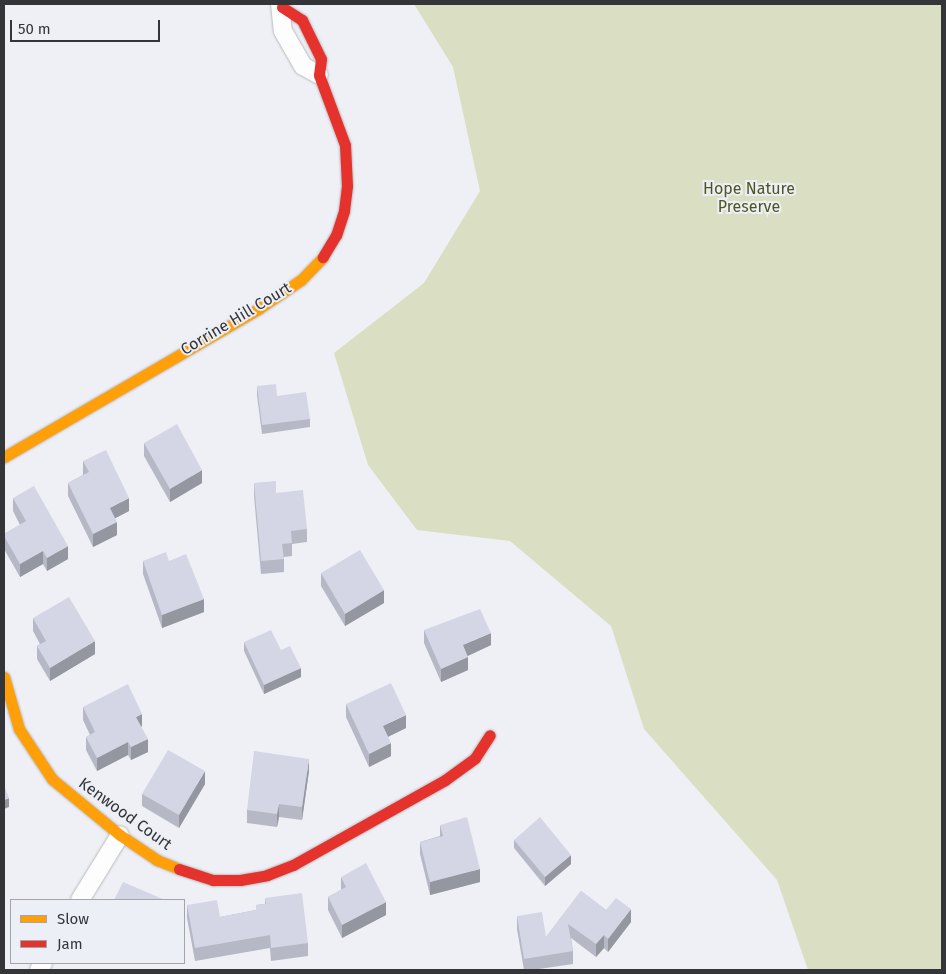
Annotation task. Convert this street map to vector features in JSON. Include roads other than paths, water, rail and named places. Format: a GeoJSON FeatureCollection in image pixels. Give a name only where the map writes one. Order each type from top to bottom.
{"type":"FeatureCollection","features":[{"type":"Feature","properties":{"kind":"street","name":"Corrine Hill Court"},"geometry":{"type":"LineString","coordinates":[[4,456],[258,309],[301,280],[323,257],[336,235],[344,211],[347,161],[341,129],[318,75],[302,66],[283,31],[281,6]]}},
{"type":"Feature","properties":{"kind":"street","name":"Kenwood Court"},"geometry":{"type":"LineString","coordinates":[[4,677],[19,730],[31,751],[52,779],[70,796],[120,835],[157,860],[200,878],[240,880],[267,875],[292,865],[445,780],[474,758],[490,735]]}},
{"type":"Feature","properties":{"kind":"street"},"geometry":{"type":"LineString","coordinates":[[81,899],[120,835]]}},
{"type":"Feature","properties":{"kind":"park label","name":"Hope Nature Preserve"},"geometry":{"type":"Point","coordinates":[749,198]}}]}
